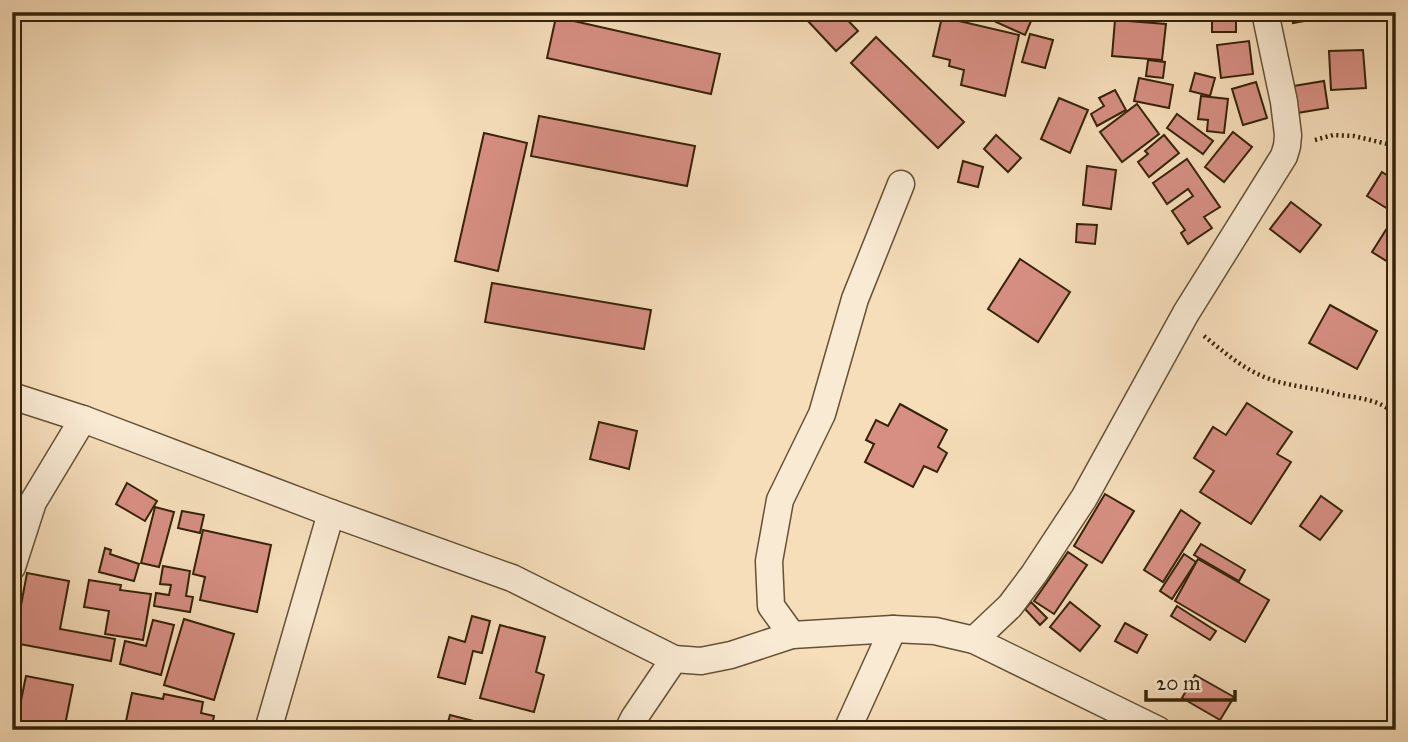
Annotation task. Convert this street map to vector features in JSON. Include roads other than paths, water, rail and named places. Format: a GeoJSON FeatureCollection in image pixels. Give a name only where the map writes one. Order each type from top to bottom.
{"type":"FeatureCollection","features":[{"type":"Feature","properties":{"kind":"street"},"geometry":{"type":"LineString","coordinates":[[974,640],[1010,606],[1084,498],[1186,313],[1284,156],[1288,135],[1284,102],[1265,12]]}},
{"type":"Feature","properties":{"kind":"street"},"geometry":{"type":"LineString","coordinates":[[792,635],[771,606],[769,561],[780,500],[822,414],[855,299],[901,184]]}},
{"type":"Feature","properties":{"kind":"street"},"geometry":{"type":"LineString","coordinates":[[12,396],[83,419],[512,578],[674,659],[701,662],[792,635],[893,629],[935,631],[974,640],[1158,730]]}},
{"type":"Feature","properties":{"kind":"street"},"geometry":{"type":"LineString","coordinates":[[12,567],[33,502],[83,419]]}},
{"type":"Feature","properties":{"kind":"street"},"geometry":{"type":"LineString","coordinates":[[268,730],[331,513]]}},
{"type":"Feature","properties":{"kind":"street"},"geometry":{"type":"LineString","coordinates":[[848,730],[893,629]]}},
{"type":"Feature","properties":{"kind":"street"},"geometry":{"type":"LineString","coordinates":[[628,730],[674,659]]}}]}
